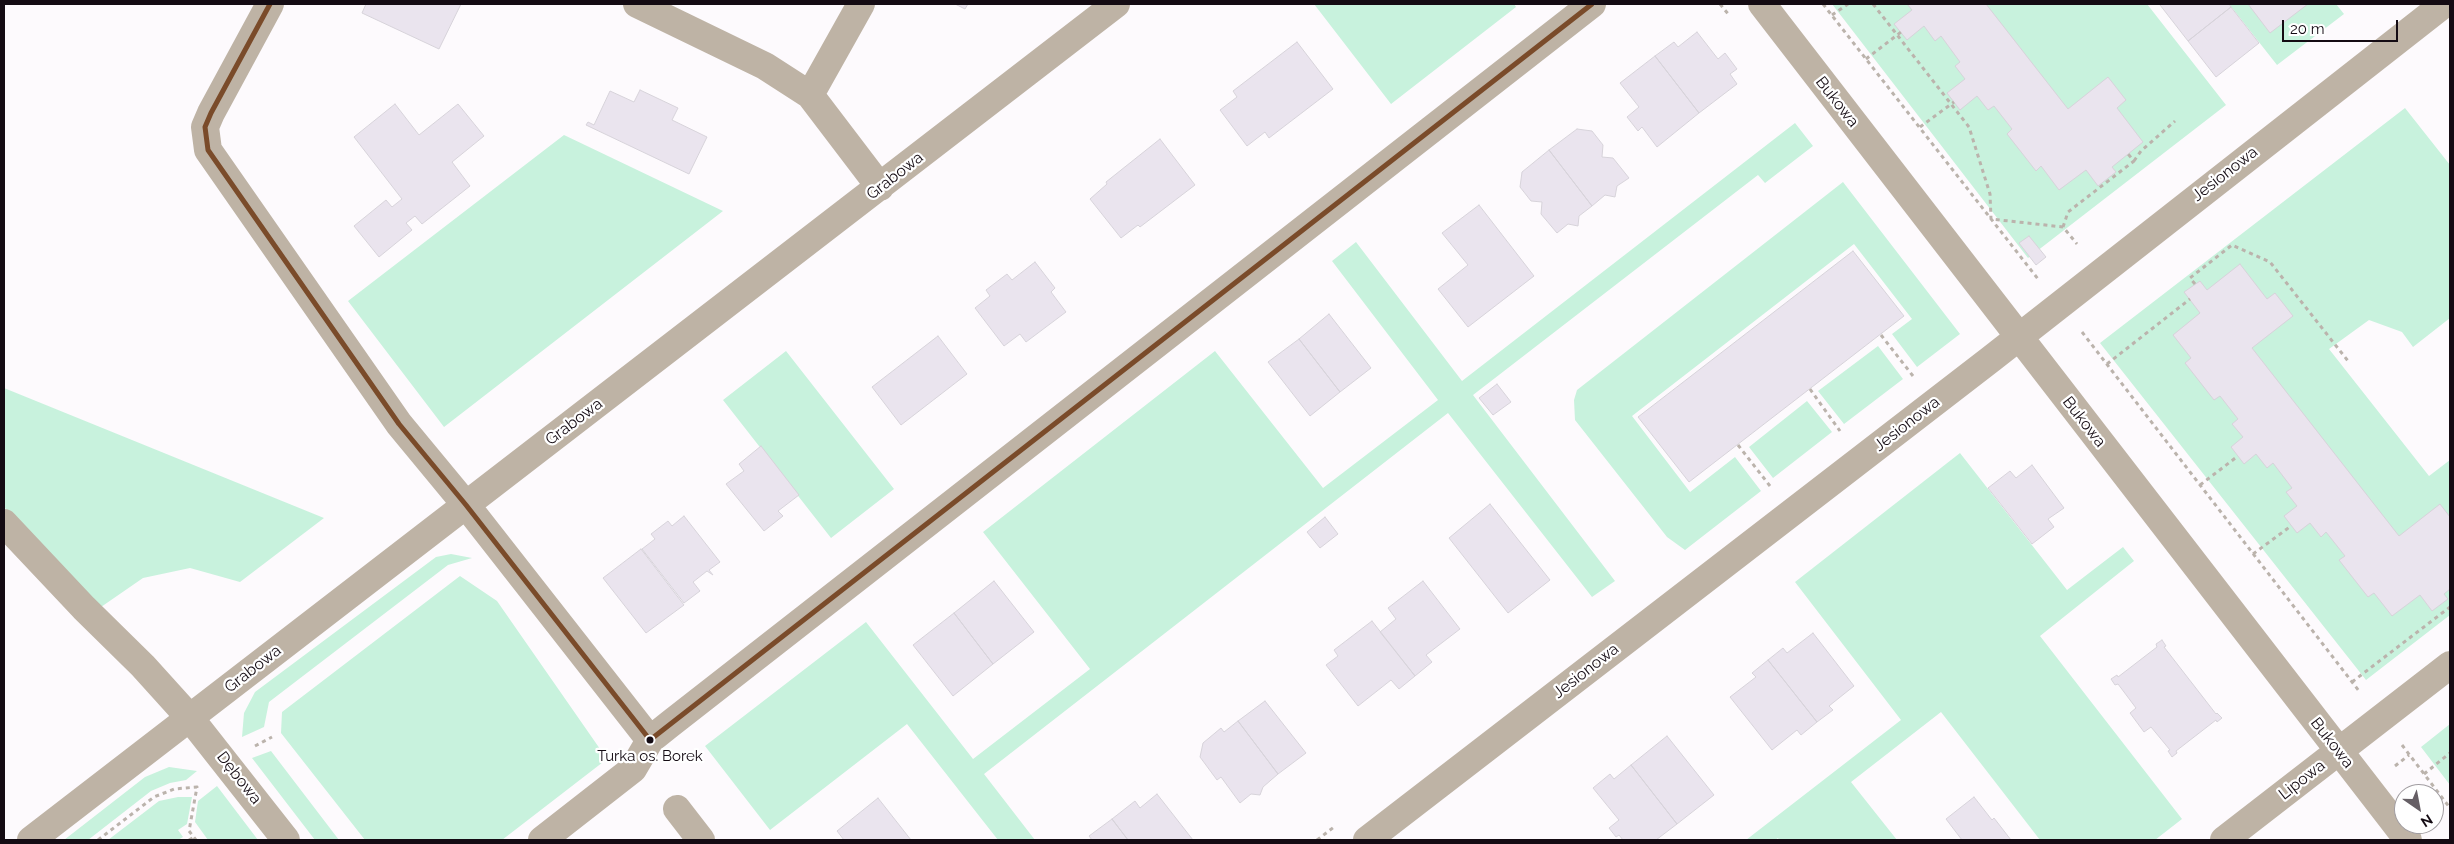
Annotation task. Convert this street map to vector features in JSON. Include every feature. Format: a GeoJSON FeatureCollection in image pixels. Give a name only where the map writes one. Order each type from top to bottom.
{"type":"FeatureCollection","features":[{"type":"Feature","properties":{"kind":"street"},"geometry":{"type":"LineString","coordinates":[[270,4],[205,127],[208,150],[399,424],[466,505],[650,740]]}},
{"type":"Feature","properties":{"kind":"street"},"geometry":{"type":"LineString","coordinates":[[637,4],[765,66],[810,95],[880,187]]}},
{"type":"Feature","properties":{"kind":"street"},"geometry":{"type":"LineString","coordinates":[[810,95],[861,4]]}},
{"type":"Feature","properties":{"kind":"street","name":"Grabowa"},"geometry":{"type":"LineString","coordinates":[[31,840],[1116,4]]}},
{"type":"Feature","properties":{"kind":"street"},"geometry":{"type":"LineString","coordinates":[[542,840],[634,769],[650,740],[1592,4]]}},
{"type":"Feature","properties":{"kind":"street","name":"Bukowa"},"geometry":{"type":"LineString","coordinates":[[1762,4],[2408,840]]}},
{"type":"Feature","properties":{"kind":"street","name":"Jesionowa"},"geometry":{"type":"LineString","coordinates":[[1367,840],[2060,305],[2444,4]]}},
{"type":"Feature","properties":{"kind":"street","name":"Dębowa"},"geometry":{"type":"LineString","coordinates":[[4,523],[84,608],[143,666],[190,718],[227,762],[286,840]]}},
{"type":"Feature","properties":{"kind":"street","name":"Lipowa"},"geometry":{"type":"LineString","coordinates":[[2224,840],[2450,665]]}},
{"type":"Feature","properties":{"kind":"street"},"geometry":{"type":"LineString","coordinates":[[676,809],[701,840]]}},
{"type":"Feature","properties":{"kind":"path"},"geometry":{"type":"LineString","coordinates":[[1823,4],[2035,276],[2060,305],[2450,808]]}},
{"type":"Feature","properties":{"kind":"path"},"geometry":{"type":"LineString","coordinates":[[1832,16],[1848,4]]}},
{"type":"Feature","properties":{"kind":"path"},"geometry":{"type":"LineString","coordinates":[[1873,4],[1899,34],[1969,127],[1990,194],[1992,219]]}},
{"type":"Feature","properties":{"kind":"path"},"geometry":{"type":"LineString","coordinates":[[1866,59],[1899,34]]}},
{"type":"Feature","properties":{"kind":"path"},"geometry":{"type":"LineString","coordinates":[[1920,128],[1952,103]]}},
{"type":"Feature","properties":{"kind":"path"},"geometry":{"type":"LineString","coordinates":[[2063,227],[2068,212],[2134,161],[2141,151],[2175,121]]}},
{"type":"Feature","properties":{"kind":"path"},"geometry":{"type":"LineString","coordinates":[[2128,154],[2134,161]]}},
{"type":"Feature","properties":{"kind":"path"},"geometry":{"type":"LineString","coordinates":[[1992,219],[2063,227],[2077,244]]}},
{"type":"Feature","properties":{"kind":"path"},"geometry":{"type":"LineString","coordinates":[[2195,284],[2190,278],[2232,245],[2270,262],[2348,361]]}},
{"type":"Feature","properties":{"kind":"path"},"geometry":{"type":"LineString","coordinates":[[2106,364],[2190,299]]}},
{"type":"Feature","properties":{"kind":"path"},"geometry":{"type":"LineString","coordinates":[[1881,335],[1915,378]]}},
{"type":"Feature","properties":{"kind":"path"},"geometry":{"type":"LineString","coordinates":[[1810,389],[1842,434]]}},
{"type":"Feature","properties":{"kind":"path"},"geometry":{"type":"LineString","coordinates":[[1738,445],[1772,488]]}},
{"type":"Feature","properties":{"kind":"path"},"geometry":{"type":"LineString","coordinates":[[2200,485],[2238,456]]}},
{"type":"Feature","properties":{"kind":"path"},"geometry":{"type":"LineString","coordinates":[[2253,554],[2291,526]]}},
{"type":"Feature","properties":{"kind":"path"},"geometry":{"type":"LineString","coordinates":[[2352,682],[2450,607]]}},
{"type":"Feature","properties":{"kind":"path"},"geometry":{"type":"LineString","coordinates":[[2424,774],[2450,753]]}},
{"type":"Feature","properties":{"kind":"path"},"geometry":{"type":"LineString","coordinates":[[98,840],[154,797],[174,789],[197,787],[189,831],[196,840]]}},
{"type":"Feature","properties":{"kind":"path"},"geometry":{"type":"LineString","coordinates":[[189,840],[194,836]]}},
{"type":"Feature","properties":{"kind":"green space"},"geometry":{"type":"Polygon","coordinates":[[[1314,4],[1514,4],[1516,7],[1391,104],[1314,4]]]}},
{"type":"Feature","properties":{"kind":"green space"},"geometry":{"type":"Polygon","coordinates":[[[1832,4],[2147,4],[2226,105],[2028,258],[1832,4]]]}},
{"type":"Feature","properties":{"kind":"green space"},"geometry":{"type":"Polygon","coordinates":[[[2229,4],[2336,4],[2344,14],[2277,65],[2229,4]]]}},
{"type":"Feature","properties":{"kind":"green space"},"geometry":{"type":"Polygon","coordinates":[[[2405,108],[2450,165],[2450,318],[2413,347],[2402,332],[2369,320],[2329,349],[2429,476],[2450,460],[2450,615],[2366,680],[2100,343],[2405,108]]]}},
{"type":"Feature","properties":{"kind":"green space"},"geometry":{"type":"Polygon","coordinates":[[[1795,123],[1813,146],[1765,183],[1758,175],[1473,395],[1615,581],[1592,597],[1448,413],[984,774],[1035,840],[998,840],[907,724],[770,830],[705,746],[866,622],[973,759],[1090,669],[983,532],[1215,351],[1323,488],[1438,400],[1332,261],[1356,242],[1462,381],[1795,123]]]}},
{"type":"Feature","properties":{"kind":"green space"},"geometry":{"type":"Polygon","coordinates":[[[564,135],[723,211],[444,427],[348,301],[564,135]]]}},
{"type":"Feature","properties":{"kind":"green space"},"geometry":{"type":"Polygon","coordinates":[[[1843,182],[1960,334],[1917,367],[1892,334],[1912,319],[1854,244],[1632,416],[1690,492],[1735,457],[1761,491],[1685,550],[1667,537],[1575,420],[1574,400],[1577,390],[1843,182]]]}},
{"type":"Feature","properties":{"kind":"green space"},"geometry":{"type":"Polygon","coordinates":[[[1878,346],[1903,379],[1844,424],[1818,391],[1878,346]]]}},
{"type":"Feature","properties":{"kind":"green space"},"geometry":{"type":"Polygon","coordinates":[[[786,351],[894,489],[831,538],[723,400],[786,351]]]}},
{"type":"Feature","properties":{"kind":"green space"},"geometry":{"type":"Polygon","coordinates":[[[4,388],[324,518],[240,582],[190,568],[143,578],[101,607],[4,507],[4,388]]]}},
{"type":"Feature","properties":{"kind":"green space"},"geometry":{"type":"Polygon","coordinates":[[[1807,401],[1832,432],[1773,478],[1749,447],[1807,401]]]}},
{"type":"Feature","properties":{"kind":"green space"},"geometry":{"type":"Polygon","coordinates":[[[1960,453],[2067,590],[2123,547],[2134,561],[2040,636],[2182,819],[2155,840],[2040,840],[1941,712],[1851,782],[1897,840],[1779,840],[1778,838],[1775,840],[1746,840],[1901,720],[1795,582],[1960,453]]]}},
{"type":"Feature","properties":{"kind":"green space"},"geometry":{"type":"Polygon","coordinates":[[[451,554],[472,558],[448,565],[269,702],[264,727],[242,737],[244,713],[255,692],[436,557],[451,554]]]}},
{"type":"Feature","properties":{"kind":"green space"},"geometry":{"type":"Polygon","coordinates":[[[460,576],[497,601],[607,759],[502,840],[365,840],[281,733],[282,712],[460,576]]]}},
{"type":"Feature","properties":{"kind":"green space"},"geometry":{"type":"Polygon","coordinates":[[[2450,724],[2450,785],[2421,747],[2450,724]]]}},
{"type":"Feature","properties":{"kind":"green space"},"geometry":{"type":"Polygon","coordinates":[[[271,751],[339,840],[315,840],[252,758],[271,751]]]}},
{"type":"Feature","properties":{"kind":"green space"},"geometry":{"type":"Polygon","coordinates":[[[169,767],[197,771],[186,780],[170,783],[151,791],[88,840],[64,840],[145,777],[169,767]]]}},
{"type":"Feature","properties":{"kind":"green space"},"geometry":{"type":"Polygon","coordinates":[[[217,786],[258,840],[208,840],[195,822],[198,801],[217,786]]]}},
{"type":"Feature","properties":{"kind":"green space"},"geometry":{"type":"Polygon","coordinates":[[[178,797],[192,797],[187,824],[178,830],[183,837],[178,840],[108,840],[159,801],[178,797]]]}},
{"type":"Feature","properties":{"kind":"building"},"geometry":{"type":"Polygon","coordinates":[[[366,4],[461,4],[439,49],[362,13],[366,4]]]}},
{"type":"Feature","properties":{"kind":"building"},"geometry":{"type":"Polygon","coordinates":[[[955,4],[968,4],[965,9],[955,4]]]}},
{"type":"Feature","properties":{"kind":"building"},"geometry":{"type":"Polygon","coordinates":[[[1907,4],[1986,4],[2068,109],[2108,77],[2126,100],[2117,108],[2143,142],[2112,167],[2116,172],[2098,186],[2086,170],[2059,190],[2041,166],[2036,171],[2007,134],[2012,129],[1994,106],[1988,110],[1977,96],[1960,110],[1947,93],[1965,79],[1955,66],[1960,62],[1941,36],[1935,41],[1924,26],[1907,40],[1894,24],[1912,10],[1907,4]]]}},
{"type":"Feature","properties":{"kind":"building"},"geometry":{"type":"Polygon","coordinates":[[[2229,4],[2231,7],[2188,41],[2160,5],[2229,4]]]}},
{"type":"Feature","properties":{"kind":"building"},"geometry":{"type":"Polygon","coordinates":[[[2248,4],[2308,4],[2270,33],[2248,4]]]}},
{"type":"Feature","properties":{"kind":"building"},"geometry":{"type":"Polygon","coordinates":[[[2231,7],[2259,43],[2216,77],[2188,41],[2231,7]]]}},
{"type":"Feature","properties":{"kind":"building"},"geometry":{"type":"Polygon","coordinates":[[[1697,32],[1718,59],[1725,53],[1737,69],[1730,74],[1737,84],[1699,113],[1655,56],[1674,42],[1678,47],[1697,32]]]}},
{"type":"Feature","properties":{"kind":"building"},"geometry":{"type":"Polygon","coordinates":[[[1297,42],[1333,89],[1269,138],[1265,132],[1247,146],[1220,110],[1237,97],[1233,91],[1297,42]]]}},
{"type":"Feature","properties":{"kind":"building"},"geometry":{"type":"Polygon","coordinates":[[[1655,56],[1699,113],[1657,147],[1642,127],[1638,131],[1627,117],[1639,107],[1620,83],[1655,56]]]}},
{"type":"Feature","properties":{"kind":"building"},"geometry":{"type":"Polygon","coordinates":[[[640,90],[678,108],[672,120],[707,137],[689,174],[586,125],[588,122],[594,125],[610,91],[634,102],[640,90]]]}},
{"type":"Feature","properties":{"kind":"building"},"geometry":{"type":"Polygon","coordinates":[[[395,104],[419,135],[458,104],[484,136],[452,162],[470,186],[422,224],[415,216],[406,223],[412,230],[379,257],[354,226],[386,200],[392,207],[402,199],[354,137],[395,104]]]}},
{"type":"Feature","properties":{"kind":"building"},"geometry":{"type":"Polygon","coordinates":[[[1577,129],[1592,131],[1603,145],[1602,157],[1613,158],[1629,178],[1617,186],[1615,197],[1605,195],[1592,206],[1549,150],[1577,129]]]}},
{"type":"Feature","properties":{"kind":"building"},"geometry":{"type":"Polygon","coordinates":[[[1160,139],[1195,185],[1140,227],[1138,225],[1121,238],[1090,199],[1107,184],[1106,182],[1160,139]]]}},
{"type":"Feature","properties":{"kind":"building"},"geometry":{"type":"Polygon","coordinates":[[[1549,150],[1592,206],[1579,216],[1578,226],[1568,224],[1557,233],[1541,214],[1542,202],[1531,201],[1520,187],[1522,172],[1549,150]]]}},
{"type":"Feature","properties":{"kind":"building"},"geometry":{"type":"Polygon","coordinates":[[[1479,205],[1534,276],[1468,327],[1438,289],[1468,265],[1442,233],[1479,205]]]}},
{"type":"Feature","properties":{"kind":"building"},"geometry":{"type":"Polygon","coordinates":[[[2029,236],[2046,257],[2036,265],[2019,243],[2029,236]]]}},
{"type":"Feature","properties":{"kind":"building"},"geometry":{"type":"Polygon","coordinates":[[[1853,251],[1904,316],[1689,482],[1638,417],[1853,251]]]}},
{"type":"Feature","properties":{"kind":"building"},"geometry":{"type":"Polygon","coordinates":[[[1035,262],[1055,288],[1051,292],[1066,312],[1026,342],[1020,334],[1004,346],[975,308],[990,296],[986,290],[1007,274],[1012,280],[1035,262]]]}},
{"type":"Feature","properties":{"kind":"building"},"geometry":{"type":"Polygon","coordinates":[[[2240,264],[2267,299],[2275,293],[2293,316],[2252,348],[2399,536],[2440,504],[2450,517],[2450,589],[2444,594],[2448,599],[2432,611],[2420,595],[2392,616],[2374,593],[2368,597],[2339,560],[2345,556],[2326,532],[2321,537],[2310,523],[2297,533],[2284,516],[2297,506],[2286,492],[2292,488],[2273,463],[2267,468],[2256,454],[2244,464],[2231,447],[2243,437],[2232,424],[2238,419],[2220,396],[2214,400],[2185,363],[2191,358],[2173,335],[2200,313],[2184,292],[2200,281],[2207,290],[2240,264]]]}},
{"type":"Feature","properties":{"kind":"building"},"geometry":{"type":"Polygon","coordinates":[[[1329,314],[1371,368],[1340,392],[1299,339],[1329,314]]]}},
{"type":"Feature","properties":{"kind":"building"},"geometry":{"type":"Polygon","coordinates":[[[938,336],[967,374],[901,425],[872,387],[938,336]]]}},
{"type":"Feature","properties":{"kind":"building"},"geometry":{"type":"Polygon","coordinates":[[[1299,339],[1340,392],[1310,416],[1268,362],[1299,339]]]}},
{"type":"Feature","properties":{"kind":"building"},"geometry":{"type":"Polygon","coordinates":[[[1497,384],[1511,402],[1493,415],[1479,398],[1497,384]]]}},
{"type":"Feature","properties":{"kind":"building"},"geometry":{"type":"Polygon","coordinates":[[[761,446],[799,495],[778,511],[783,516],[764,531],[726,484],[744,471],[739,464],[761,446]]]}},
{"type":"Feature","properties":{"kind":"building"},"geometry":{"type":"Polygon","coordinates":[[[2032,465],[2064,508],[2048,519],[2054,527],[2032,544],[1988,488],[2010,471],[2016,478],[2032,465]]]}},
{"type":"Feature","properties":{"kind":"building"},"geometry":{"type":"Polygon","coordinates":[[[1490,504],[1550,580],[1508,613],[1449,538],[1490,504]]]}},
{"type":"Feature","properties":{"kind":"building"},"geometry":{"type":"Polygon","coordinates":[[[684,516],[720,562],[709,570],[713,575],[707,571],[693,582],[700,591],[684,603],[642,549],[655,539],[651,534],[668,521],[672,526],[684,516]]]}},
{"type":"Feature","properties":{"kind":"building"},"geometry":{"type":"Polygon","coordinates":[[[1325,517],[1338,534],[1320,548],[1307,532],[1325,517]]]}},
{"type":"Feature","properties":{"kind":"building"},"geometry":{"type":"Polygon","coordinates":[[[641,549],[684,605],[646,633],[603,578],[641,549]]]}},
{"type":"Feature","properties":{"kind":"building"},"geometry":{"type":"Polygon","coordinates":[[[994,581],[1034,632],[993,664],[954,613],[994,581]]]}},
{"type":"Feature","properties":{"kind":"building"},"geometry":{"type":"Polygon","coordinates":[[[1423,581],[1460,629],[1426,655],[1432,662],[1415,676],[1380,632],[1396,619],[1388,608],[1423,581]]]}},
{"type":"Feature","properties":{"kind":"building"},"geometry":{"type":"Polygon","coordinates":[[[954,613],[993,664],[953,696],[913,645],[954,613]]]}},
{"type":"Feature","properties":{"kind":"building"},"geometry":{"type":"Polygon","coordinates":[[[1372,621],[1415,676],[1399,689],[1391,680],[1358,706],[1326,665],[1338,656],[1334,650],[1372,621]]]}},
{"type":"Feature","properties":{"kind":"building"},"geometry":{"type":"Polygon","coordinates":[[[1813,633],[1854,686],[1829,706],[1833,710],[1817,722],[1768,660],[1783,648],[1787,653],[1813,633]]]}},
{"type":"Feature","properties":{"kind":"building"},"geometry":{"type":"Polygon","coordinates":[[[2162,640],[2166,646],[2164,647],[2216,714],[2222,718],[2217,722],[2216,720],[2176,751],[2177,753],[2172,757],[2168,751],[2170,750],[2151,727],[2144,732],[2130,713],[2136,708],[2118,684],[2115,685],[2111,679],[2117,675],[2118,677],[2157,647],[2156,644],[2162,640]]]}},
{"type":"Feature","properties":{"kind":"building"},"geometry":{"type":"Polygon","coordinates":[[[1768,660],[1817,722],[1801,735],[1797,730],[1772,750],[1730,697],[1756,677],[1752,673],[1768,660]]]}},
{"type":"Feature","properties":{"kind":"building"},"geometry":{"type":"Polygon","coordinates":[[[1265,701],[1306,753],[1278,774],[1238,721],[1265,701]]]}},
{"type":"Feature","properties":{"kind":"building"},"geometry":{"type":"Polygon","coordinates":[[[1238,721],[1278,774],[1263,787],[1260,795],[1251,794],[1240,803],[1221,777],[1217,780],[1200,757],[1203,743],[1221,728],[1224,732],[1238,721]]]}},
{"type":"Feature","properties":{"kind":"building"},"geometry":{"type":"Polygon","coordinates":[[[1667,736],[1714,795],[1677,824],[1631,765],[1667,736]]]}},
{"type":"Feature","properties":{"kind":"building"},"geometry":{"type":"Polygon","coordinates":[[[1631,765],[1677,824],[1656,840],[1623,840],[1619,835],[1616,837],[1609,828],[1619,820],[1593,788],[1610,774],[1614,779],[1631,765]]]}},
{"type":"Feature","properties":{"kind":"building"},"geometry":{"type":"Polygon","coordinates":[[[1157,794],[1193,840],[1128,840],[1112,819],[1135,801],[1140,808],[1157,794]]]}},
{"type":"Feature","properties":{"kind":"building"},"geometry":{"type":"Polygon","coordinates":[[[1974,797],[2011,840],[1962,840],[1946,819],[1974,797]]]}},
{"type":"Feature","properties":{"kind":"building"},"geometry":{"type":"Polygon","coordinates":[[[878,798],[911,840],[844,840],[837,831],[878,798]]]}},
{"type":"Feature","properties":{"kind":"building"},"geometry":{"type":"Polygon","coordinates":[[[1112,819],[1128,840],[1092,840],[1089,836],[1112,819]]]}},
{"type":"Feature","properties":{"kind":"transit line"},"geometry":{"type":"LineString","coordinates":[[270,4],[205,127],[208,150],[399,424],[466,505],[650,740],[1592,4]]}},
{"type":"Feature","properties":{"kind":"place","name":"Turka os. Borek"},"geometry":{"type":"Point","coordinates":[650,740]}}]}
